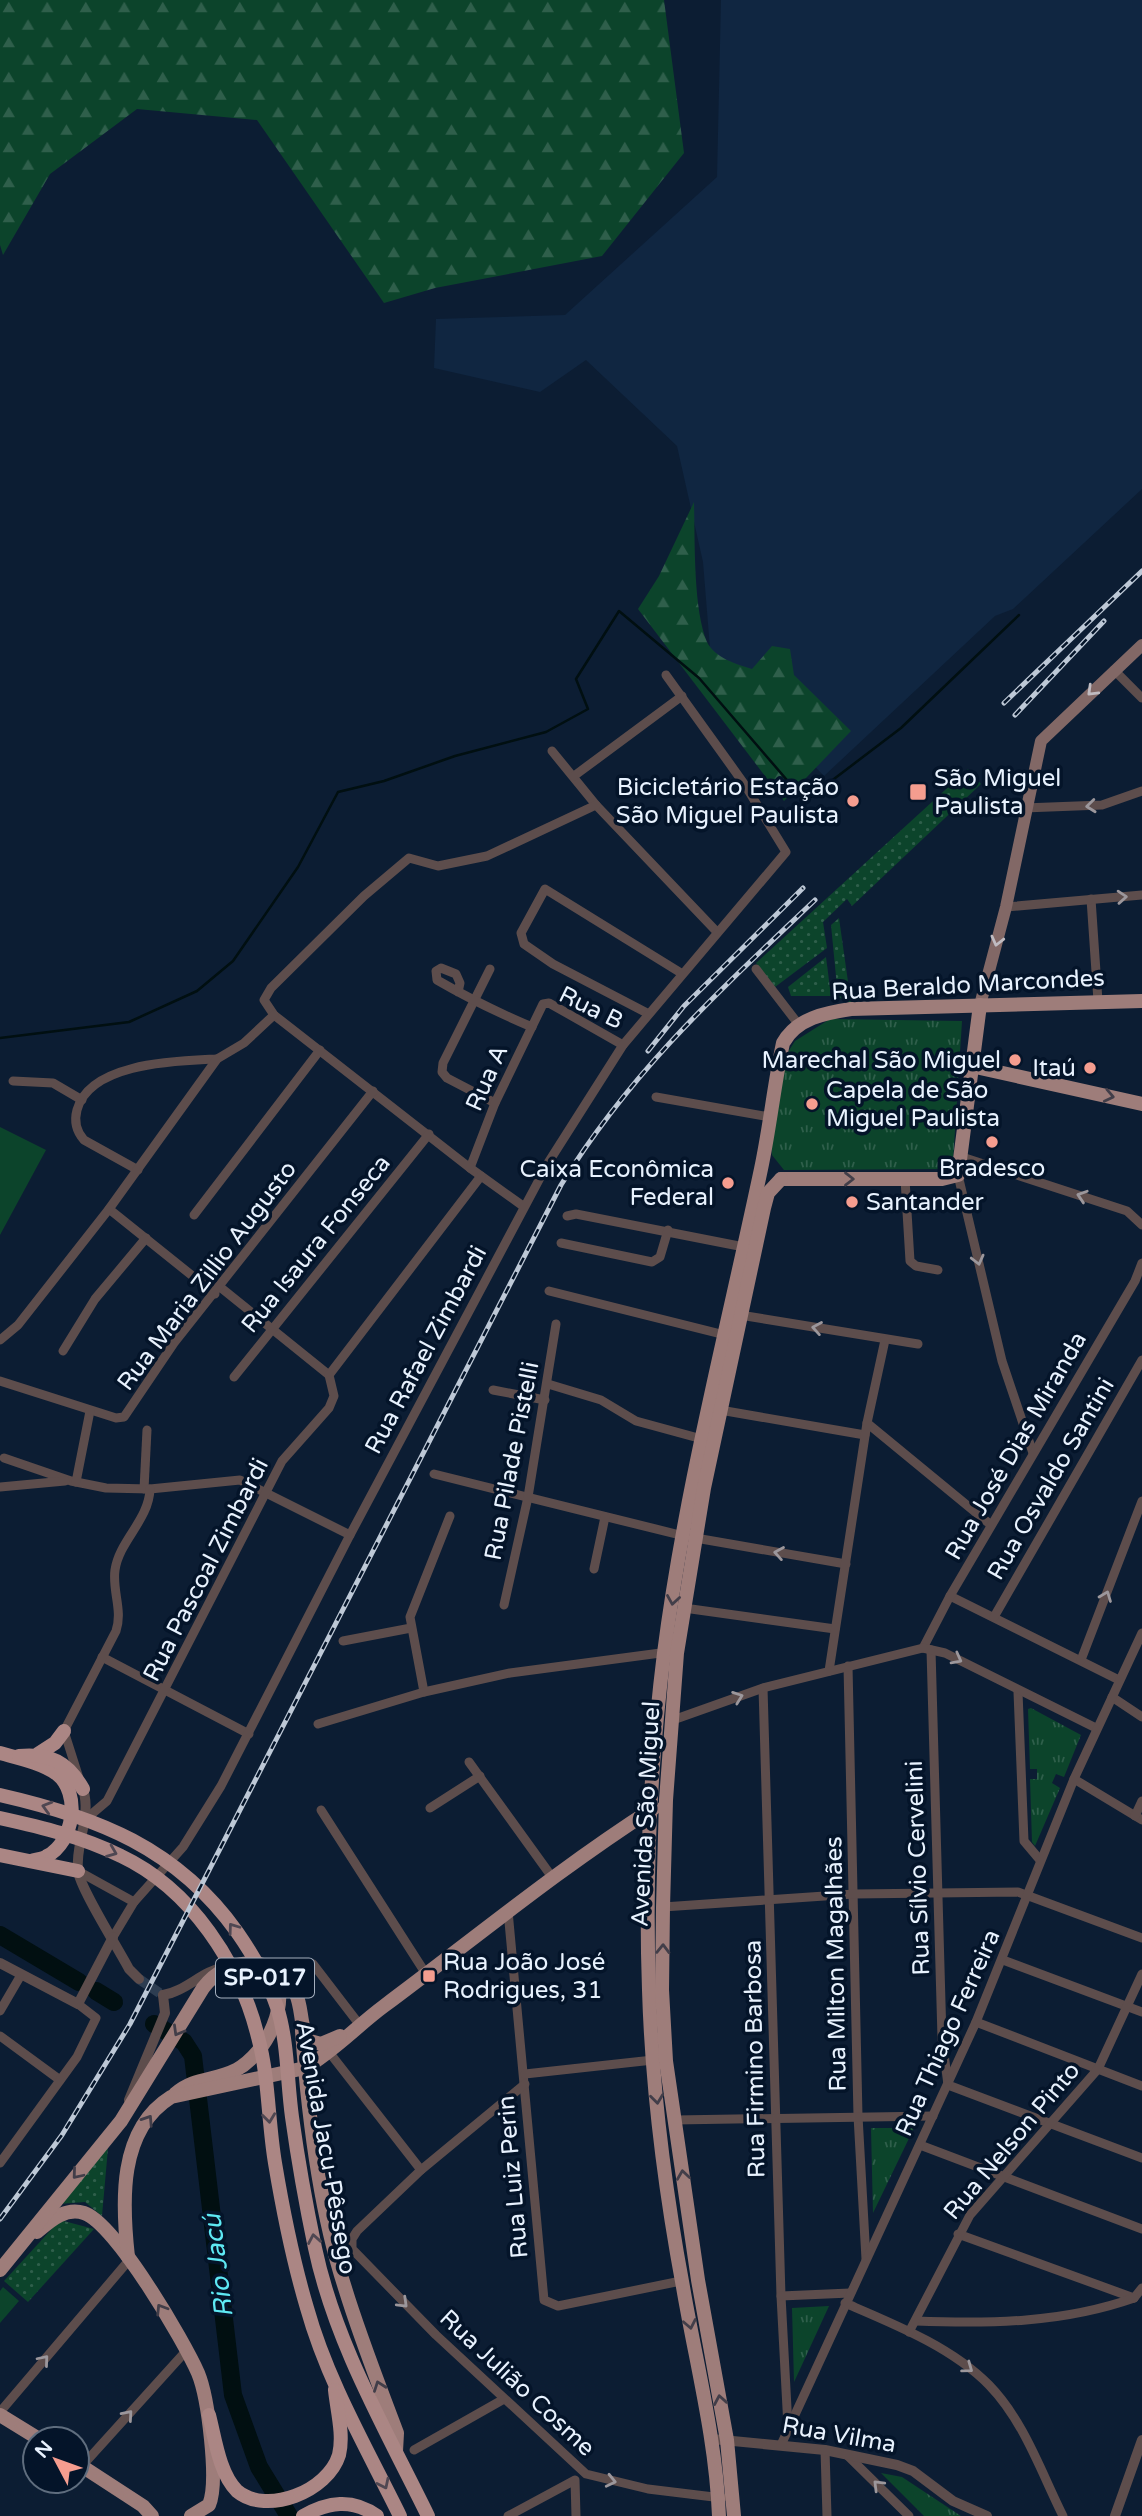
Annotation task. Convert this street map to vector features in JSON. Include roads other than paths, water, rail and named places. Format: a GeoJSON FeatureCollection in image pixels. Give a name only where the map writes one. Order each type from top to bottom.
{"type":"FeatureCollection","features":[{"type":"Feature","properties":{"kind":"highway"},"geometry":{"type":"LineString","coordinates":[[38,1754],[55,1743],[64,1731]]}},
{"type":"Feature","properties":{"kind":"highway"},"geometry":{"type":"LineString","coordinates":[[7,1755],[38,1754],[65,1764],[83,1789]]}},
{"type":"Feature","properties":{"kind":"highway"},"geometry":{"type":"LineString","coordinates":[[7,1755],[60,1776],[69,1791],[71,1821],[56,1848],[48,1856],[31,1860]]}},
{"type":"Feature","properties":{"kind":"highway","name":"Avenida Jacu-Pêssego"},"geometry":{"type":"LineString","coordinates":[[0,1795],[97,1822],[155,1852],[205,1894],[252,1954],[269,1986],[283,2031],[292,2118],[316,2250],[332,2304],[354,2366],[428,2516]]}},
{"type":"Feature","properties":{"kind":"highway","name":"Avenida Jacu-Pêssego"},"geometry":{"type":"LineString","coordinates":[[0,1818],[79,1839],[143,1868],[187,1906],[222,1950],[239,1982],[259,2039],[275,2164],[307,2310],[333,2378],[400,2516]]}},
{"type":"Feature","properties":{"kind":"highway"},"geometry":{"type":"LineString","coordinates":[[0,1855],[78,1871]]}},
{"type":"Feature","properties":{"kind":"highway"},"geometry":{"type":"LineString","coordinates":[[209,2415],[229,2481],[237,2491],[257,2502],[298,2496],[325,2479],[340,2452],[333,2378]]}},
{"type":"Feature","properties":{"kind":"highway"},"geometry":{"type":"LineString","coordinates":[[304,2515],[320,2507],[341,2503],[362,2508],[377,2516]]}},
{"type":"Feature","properties":{"kind":"main road"},"geometry":{"type":"LineString","coordinates":[[766,1149],[768,1167],[781,1179],[952,1179],[958,1175],[980,1005],[1006,907],[1024,808],[1041,741],[1142,645]]}},
{"type":"Feature","properties":{"kind":"main road","name":"Rua Beraldo Marcondes"},"geometry":{"type":"LineString","coordinates":[[799,1025],[825,1013],[851,1009],[1142,1001]]}},
{"type":"Feature","properties":{"kind":"main road","name":"Avenida São Miguel"},"geometry":{"type":"LineString","coordinates":[[734,2516],[727,2440],[698,2280],[666,2061],[662,1990],[663,1907],[666,1800],[673,1720],[671,1653],[684,1608],[702,1439],[766,1149],[783,1044],[799,1025]]}},
{"type":"Feature","properties":{"kind":"main road"},"geometry":{"type":"LineString","coordinates":[[971,1066],[1142,1104]]}},
{"type":"Feature","properties":{"kind":"main road","name":"Avenida São Miguel"},"geometry":{"type":"LineString","coordinates":[[719,2516],[712,2440],[681,2281],[653,2060],[647,1930],[649,1811],[690,1537],[766,1199],[781,1179]]}},
{"type":"Feature","properties":{"kind":"main road"},"geometry":{"type":"LineString","coordinates":[[178,2093],[305,2068],[552,1877],[666,1800]]}},
{"type":"Feature","properties":{"kind":"main road"},"geometry":{"type":"LineString","coordinates":[[0,2270],[121,2121],[157,2052],[207,1983],[225,1967],[248,1962],[271,1967],[292,1987],[310,2041],[321,2044],[359,2025]]}},
{"type":"Feature","properties":{"kind":"main road"},"geometry":{"type":"LineString","coordinates":[[129,2258],[124,2203],[128,2163],[144,2126],[159,2105],[199,2079],[231,2072],[241,2066],[261,2045],[277,2015],[279,1990],[271,1967]]}},
{"type":"Feature","properties":{"kind":"main road"},"geometry":{"type":"LineString","coordinates":[[302,2023],[305,2068],[331,2234],[344,2286],[397,2433],[396,2451]]}},
{"type":"Feature","properties":{"kind":"main road"},"geometry":{"type":"LineString","coordinates":[[15,2252],[61,2214],[78,2211],[96,2220],[129,2258],[199,2375],[209,2415],[212,2498],[205,2511],[191,2516]]}},
{"type":"Feature","properties":{"kind":"main road"},"geometry":{"type":"LineString","coordinates":[[0,2414],[21,2427]]}},
{"type":"Feature","properties":{"kind":"main road"},"geometry":{"type":"LineString","coordinates":[[91,2472],[143,2506],[152,2516]]}},
{"type":"Feature","properties":{"kind":"street"},"geometry":{"type":"LineString","coordinates":[[1114,670],[1142,698]]}},
{"type":"Feature","properties":{"kind":"street"},"geometry":{"type":"LineString","coordinates":[[574,776],[682,696],[666,675]]}},
{"type":"Feature","properties":{"kind":"street","name":"Rua Rafael Zimbardi"},"geometry":{"type":"LineString","coordinates":[[113,1937],[134,1902],[183,1847],[249,1734],[523,1206],[623,1045],[716,931],[786,852],[745,785],[682,696]]}},
{"type":"Feature","properties":{"kind":"street"},"geometry":{"type":"LineString","coordinates":[[551,751],[596,805],[716,931]]}},
{"type":"Feature","properties":{"kind":"street"},"geometry":{"type":"LineString","coordinates":[[1024,808],[1102,805],[1142,791]]}},
{"type":"Feature","properties":{"kind":"street"},"geometry":{"type":"LineString","coordinates":[[523,1206],[470,1168],[320,1050],[271,1011],[264,1000],[271,988],[364,897],[409,858],[438,866],[487,856],[596,805]]}},
{"type":"Feature","properties":{"kind":"street"},"geometry":{"type":"LineString","coordinates":[[647,1013],[553,964],[521,939],[545,889],[681,973]]}},
{"type":"Feature","properties":{"kind":"street"},"geometry":{"type":"LineString","coordinates":[[1006,907],[1142,895]]}},
{"type":"Feature","properties":{"kind":"street"},"geometry":{"type":"LineString","coordinates":[[1091,899],[1098,1001]]}},
{"type":"Feature","properties":{"kind":"street"},"geometry":{"type":"LineString","coordinates":[[491,969],[443,1063],[442,1072],[447,1078],[495,1103]]}},
{"type":"Feature","properties":{"kind":"street"},"geometry":{"type":"LineString","coordinates":[[756,969],[799,1025]]}},
{"type":"Feature","properties":{"kind":"street"},"geometry":{"type":"LineString","coordinates":[[458,992],[532,1027]]}},
{"type":"Feature","properties":{"kind":"street","name":"Rua B"},"geometry":{"type":"LineString","coordinates":[[542,1006],[549,1003],[623,1045]]}},
{"type":"Feature","properties":{"kind":"street","name":"Rua A"},"geometry":{"type":"LineString","coordinates":[[470,1168],[495,1103],[542,1006]]}},
{"type":"Feature","properties":{"kind":"street"},"geometry":{"type":"LineString","coordinates":[[0,1340],[18,1325],[109,1209],[217,1059],[256,1033],[271,1011]]}},
{"type":"Feature","properties":{"kind":"street"},"geometry":{"type":"LineString","coordinates":[[194,1215],[320,1050]]}},
{"type":"Feature","properties":{"kind":"street"},"geometry":{"type":"LineString","coordinates":[[138,1170],[78,1133],[76,1118],[82,1100],[96,1084],[121,1072],[161,1062],[217,1059]]}},
{"type":"Feature","properties":{"kind":"street"},"geometry":{"type":"LineString","coordinates":[[13,1081],[53,1083],[82,1100]]}},
{"type":"Feature","properties":{"kind":"street","name":"Rua Maria Zillio Augusto"},"geometry":{"type":"LineString","coordinates":[[0,1381],[116,1418],[124,1417],[174,1343],[373,1091]]}},
{"type":"Feature","properties":{"kind":"street"},"geometry":{"type":"LineString","coordinates":[[656,1097],[770,1117]]}},
{"type":"Feature","properties":{"kind":"street","name":"Rua Isaura Fonseca"},"geometry":{"type":"LineString","coordinates":[[234,1377],[429,1134]]}},
{"type":"Feature","properties":{"kind":"street"},"geometry":{"type":"LineString","coordinates":[[962,1157],[1127,1211],[1142,1225]]}},
{"type":"Feature","properties":{"kind":"street"},"geometry":{"type":"LineString","coordinates":[[958,1175],[1002,1361],[1033,1452]]}},
{"type":"Feature","properties":{"kind":"street"},"geometry":{"type":"LineString","coordinates":[[109,1209],[217,1291],[273,1329],[329,1375],[481,1176]]}},
{"type":"Feature","properties":{"kind":"street"},"geometry":{"type":"LineString","coordinates":[[905,1179],[910,1261],[916,1266],[938,1270]]}},
{"type":"Feature","properties":{"kind":"street"},"geometry":{"type":"LineString","coordinates":[[567,1216],[576,1214],[668,1230],[744,1247]]}},
{"type":"Feature","properties":{"kind":"street"},"geometry":{"type":"LineString","coordinates":[[561,1243],[652,1262],[660,1257],[668,1230]]}},
{"type":"Feature","properties":{"kind":"street"},"geometry":{"type":"LineString","coordinates":[[63,1350],[95,1299],[146,1238]]}},
{"type":"Feature","properties":{"kind":"street","name":"Rua José Dias Miranda"},"geometry":{"type":"LineString","coordinates":[[927,1649],[950,1596],[1033,1452],[1138,1284],[1142,1263]]}},
{"type":"Feature","properties":{"kind":"street"},"geometry":{"type":"LineString","coordinates":[[549,1291],[725,1335]]}},
{"type":"Feature","properties":{"kind":"street"},"geometry":{"type":"LineString","coordinates":[[740,1315],[918,1344]]}},
{"type":"Feature","properties":{"kind":"street","name":"Rua Pilade Pistelli"},"geometry":{"type":"LineString","coordinates":[[504,1605],[528,1497],[556,1324]]}},
{"type":"Feature","properties":{"kind":"street"},"geometry":{"type":"LineString","coordinates":[[829,1671],[867,1423],[885,1340]]}},
{"type":"Feature","properties":{"kind":"street","name":"Rua Osvaldo Santini"},"geometry":{"type":"LineString","coordinates":[[994,1617],[1142,1360]]}},
{"type":"Feature","properties":{"kind":"street","name":"Rua Pascoal Zimbardi"},"geometry":{"type":"LineString","coordinates":[[87,1818],[107,1801],[282,1461],[329,1408],[334,1396],[329,1375]]}},
{"type":"Feature","properties":{"kind":"street"},"geometry":{"type":"LineString","coordinates":[[548,1384],[601,1400],[636,1421],[702,1439]]}},
{"type":"Feature","properties":{"kind":"street"},"geometry":{"type":"LineString","coordinates":[[493,1390],[545,1399]]}},
{"type":"Feature","properties":{"kind":"street"},"geometry":{"type":"LineString","coordinates":[[73,1481],[90,1410]]}},
{"type":"Feature","properties":{"kind":"street"},"geometry":{"type":"LineString","coordinates":[[720,1410],[865,1436]]}},
{"type":"Feature","properties":{"kind":"street"},"geometry":{"type":"LineString","coordinates":[[867,1423],[991,1525]]}},
{"type":"Feature","properties":{"kind":"street"},"geometry":{"type":"LineString","coordinates":[[139,1979],[129,1969],[80,1881],[78,1856],[87,1818],[83,1789],[64,1731],[118,1623],[116,1564],[147,1505],[147,1430]]}},
{"type":"Feature","properties":{"kind":"street"},"geometry":{"type":"LineString","coordinates":[[4,1458],[73,1481],[106,1488],[147,1489],[240,1480],[350,1535]]}},
{"type":"Feature","properties":{"kind":"street"},"geometry":{"type":"LineString","coordinates":[[434,1474],[690,1537],[846,1564]]}},
{"type":"Feature","properties":{"kind":"street"},"geometry":{"type":"LineString","coordinates":[[0,1487],[73,1481]]}},
{"type":"Feature","properties":{"kind":"street"},"geometry":{"type":"LineString","coordinates":[[1081,1660],[1142,1501]]}},
{"type":"Feature","properties":{"kind":"street"},"geometry":{"type":"LineString","coordinates":[[424,1692],[411,1628],[414,1600],[450,1516]]}},
{"type":"Feature","properties":{"kind":"street"},"geometry":{"type":"LineString","coordinates":[[594,1569],[605,1517]]}},
{"type":"Feature","properties":{"kind":"street"},"geometry":{"type":"LineString","coordinates":[[950,1596],[1119,1680]]}},
{"type":"Feature","properties":{"kind":"street"},"geometry":{"type":"LineString","coordinates":[[684,1608],[835,1629]]}},
{"type":"Feature","properties":{"kind":"street"},"geometry":{"type":"LineString","coordinates":[[344,1641],[411,1628]]}},
{"type":"Feature","properties":{"kind":"street","name":"Rua Thiago Ferreira"},"geometry":{"type":"LineString","coordinates":[[781,2445],[948,2085],[1003,1960],[1073,1779],[1142,1633]]}},
{"type":"Feature","properties":{"kind":"street"},"geometry":{"type":"LineString","coordinates":[[673,1720],[763,1688],[927,1649],[945,1653],[1018,1692],[1096,1727]]}},
{"type":"Feature","properties":{"kind":"street","name":"Rua Sílvio Cervelini"},"geometry":{"type":"LineString","coordinates":[[927,1649],[939,1892],[942,2038],[948,2085]]}},
{"type":"Feature","properties":{"kind":"street"},"geometry":{"type":"LineString","coordinates":[[318,1724],[424,1692],[564,1664],[671,1653]]}},
{"type":"Feature","properties":{"kind":"street"},"geometry":{"type":"LineString","coordinates":[[102,1657],[249,1734]]}},
{"type":"Feature","properties":{"kind":"street","name":"Rua Milton Magalhães"},"geometry":{"type":"LineString","coordinates":[[848,1666],[858,2116],[866,2261]]}},
{"type":"Feature","properties":{"kind":"street","name":"Rua Firmino Barbosa"},"geometry":{"type":"LineString","coordinates":[[763,1688],[781,2296],[788,2428]]}},
{"type":"Feature","properties":{"kind":"street"},"geometry":{"type":"LineString","coordinates":[[1018,1692],[1024,1841],[1040,1860]]}},
{"type":"Feature","properties":{"kind":"street"},"geometry":{"type":"LineString","coordinates":[[1112,1697],[1142,1717]]}},
{"type":"Feature","properties":{"kind":"street"},"geometry":{"type":"LineString","coordinates":[[469,1762],[552,1877]]}},
{"type":"Feature","properties":{"kind":"street"},"geometry":{"type":"LineString","coordinates":[[430,1808],[480,1776]]}},
{"type":"Feature","properties":{"kind":"street"},"geometry":{"type":"LineString","coordinates":[[1073,1779],[1139,1818],[1142,1801]]}},
{"type":"Feature","properties":{"kind":"street"},"geometry":{"type":"LineString","coordinates":[[321,1810],[426,1974]]}},
{"type":"Feature","properties":{"kind":"street"},"geometry":{"type":"LineString","coordinates":[[78,1871],[134,1902]]}},
{"type":"Feature","properties":{"kind":"street"},"geometry":{"type":"LineString","coordinates":[[663,1907],[854,1894],[1027,1894],[1142,1938]]}},
{"type":"Feature","properties":{"kind":"street","name":"Rua Luiz Perin"},"geometry":{"type":"LineString","coordinates":[[508,1911],[544,2300],[558,2306],[681,2281]]}},
{"type":"Feature","properties":{"kind":"street"},"geometry":{"type":"LineString","coordinates":[[78,2004],[113,1937]]}},
{"type":"Feature","properties":{"kind":"street"},"geometry":{"type":"LineString","coordinates":[[1003,1960],[1142,2012]]}},
{"type":"Feature","properties":{"kind":"street"},"geometry":{"type":"LineString","coordinates":[[0,1963],[78,2004],[96,2018],[84,2045],[0,2163]]}},
{"type":"Feature","properties":{"kind":"street"},"geometry":{"type":"LineString","coordinates":[[313,1965],[359,2025]]}},
{"type":"Feature","properties":{"kind":"street"},"geometry":{"type":"LineString","coordinates":[[157,2052],[166,2006],[162,1995],[175,1992],[209,1971],[225,1967]]}},
{"type":"Feature","properties":{"kind":"street","name":"Rua Nelson Pinto"},"geometry":{"type":"LineString","coordinates":[[909,2332],[958,2234],[977,2205],[1098,2069],[1142,1974]]}},
{"type":"Feature","properties":{"kind":"street"},"geometry":{"type":"LineString","coordinates":[[0,2011],[21,1975]]}},
{"type":"Feature","properties":{"kind":"street"},"geometry":{"type":"LineString","coordinates":[[976,2022],[1142,2086]]}},
{"type":"Feature","properties":{"kind":"street"},"geometry":{"type":"LineString","coordinates":[[0,2036],[60,2080]]}},
{"type":"Feature","properties":{"kind":"street"},"geometry":{"type":"LineString","coordinates":[[329,2052],[421,2170],[525,2079],[653,2060]]}},
{"type":"Feature","properties":{"kind":"street"},"geometry":{"type":"LineString","coordinates":[[948,2085],[1142,2158]]}},
{"type":"Feature","properties":{"kind":"street"},"geometry":{"type":"LineString","coordinates":[[675,2120],[933,2116]]}},
{"type":"Feature","properties":{"kind":"street"},"geometry":{"type":"LineString","coordinates":[[920,2145],[1001,2179],[1142,2230]]}},
{"type":"Feature","properties":{"kind":"street","name":"Rua Julião Cosme"},"geometry":{"type":"LineString","coordinates":[[421,2170],[357,2231],[351,2244],[355,2255],[586,2474],[648,2489],[718,2499]]}},
{"type":"Feature","properties":{"kind":"street"},"geometry":{"type":"LineString","coordinates":[[958,2234],[1134,2298]]}},
{"type":"Feature","properties":{"kind":"street"},"geometry":{"type":"LineString","coordinates":[[0,2414],[129,2258]]}},
{"type":"Feature","properties":{"kind":"street"},"geometry":{"type":"LineString","coordinates":[[916,2321],[1013,2323],[1111,2306],[1134,2298],[1142,2288]]}},
{"type":"Feature","properties":{"kind":"street"},"geometry":{"type":"LineString","coordinates":[[781,2296],[850,2293]]}},
{"type":"Feature","properties":{"kind":"street"},"geometry":{"type":"LineString","coordinates":[[845,2303],[909,2332],[968,2367],[990,2387],[1034,2453],[1063,2516]]}},
{"type":"Feature","properties":{"kind":"street"},"geometry":{"type":"LineString","coordinates":[[91,2453],[186,2351]]}},
{"type":"Feature","properties":{"kind":"street"},"geometry":{"type":"LineString","coordinates":[[414,2450],[504,2399]]}},
{"type":"Feature","properties":{"kind":"street","name":"Rua Vilma"},"geometry":{"type":"LineString","coordinates":[[712,2440],[825,2450],[905,2468],[953,2501],[987,2516]]}},
{"type":"Feature","properties":{"kind":"street"},"geometry":{"type":"LineString","coordinates":[[1115,2516],[1142,2441]]}},
{"type":"Feature","properties":{"kind":"street"},"geometry":{"type":"LineString","coordinates":[[825,2450],[827,2516]]}},
{"type":"Feature","properties":{"kind":"street"},"geometry":{"type":"LineString","coordinates":[[847,2455],[909,2516]]}},
{"type":"Feature","properties":{"kind":"street"},"geometry":{"type":"LineString","coordinates":[[508,2516],[586,2474]]}},
{"type":"Feature","properties":{"kind":"street"},"geometry":{"type":"LineString","coordinates":[[575,2480],[576,2516]]}},
{"type":"Feature","properties":{"kind":"street"},"geometry":{"type":"LineString","coordinates":[[718,2499],[734,2497]]}},
{"type":"Feature","properties":{"kind":"waterway"},"geometry":{"type":"LineString","coordinates":[[0,1038],[129,1022],[197,991],[233,961],[298,867],[338,792],[384,781],[455,756],[546,732],[588,709],[576,679],[619,611],[699,678],[805,801],[901,728],[1019,615]]}},
{"type":"Feature","properties":{"kind":"waterway","name":"Rio Jacú"},"geometry":{"type":"LineString","coordinates":[[0,1935],[79,1982]]}},
{"type":"Feature","properties":{"kind":"waterway","name":"Rio Jacú"},"geometry":{"type":"LineString","coordinates":[[96,1991],[114,2002]]}},
{"type":"Feature","properties":{"kind":"waterway","name":"Rio Jacú"},"geometry":{"type":"LineString","coordinates":[[154,2024],[184,2042],[193,2056],[233,2395],[259,2467],[289,2516]]}},
{"type":"Feature","properties":{"kind":"tunnel"},"geometry":{"type":"LineString","coordinates":[[139,1979],[161,1994]]}},
{"type":"Feature","properties":{"kind":"railway"},"geometry":{"type":"LineString","coordinates":[[1004,703],[1142,571]]}},
{"type":"Feature","properties":{"kind":"railway"},"geometry":{"type":"LineString","coordinates":[[1015,715],[1104,621]]}},
{"type":"Feature","properties":{"kind":"railway"},"geometry":{"type":"LineString","coordinates":[[648,1051],[684,1006],[803,888]]}},
{"type":"Feature","properties":{"kind":"railway"},"geometry":{"type":"LineString","coordinates":[[0,2219],[62,2135],[130,2024],[561,1185],[617,1105],[678,1034],[815,900]]}},
{"type":"Feature","properties":{"kind":"place","name":"São Miguel Paulista"},"geometry":{"type":"Point","coordinates":[918,792]}},
{"type":"Feature","properties":{"kind":"place","name":"Bicicletário Estação São Miguel Paulista"},"geometry":{"type":"Point","coordinates":[853,801]}},
{"type":"Feature","properties":{"kind":"place","name":"Marechal São Miguel"},"geometry":{"type":"Point","coordinates":[1015,1060]}},
{"type":"Feature","properties":{"kind":"place","name":"Itaú"},"geometry":{"type":"Point","coordinates":[1090,1068]}},
{"type":"Feature","properties":{"kind":"place","name":"Capela de São Miguel Paulista"},"geometry":{"type":"Point","coordinates":[812,1104]}},
{"type":"Feature","properties":{"kind":"place","name":"Bradesco"},"geometry":{"type":"Point","coordinates":[992,1142]}},
{"type":"Feature","properties":{"kind":"place","name":"Caixa Econômica Federal"},"geometry":{"type":"Point","coordinates":[728,1183]}},
{"type":"Feature","properties":{"kind":"place","name":"Santander"},"geometry":{"type":"Point","coordinates":[852,1202]}},
{"type":"Feature","properties":{"kind":"place","name":"Rua João José Rodrigues, 31"},"geometry":{"type":"Point","coordinates":[429,1976]}}]}
